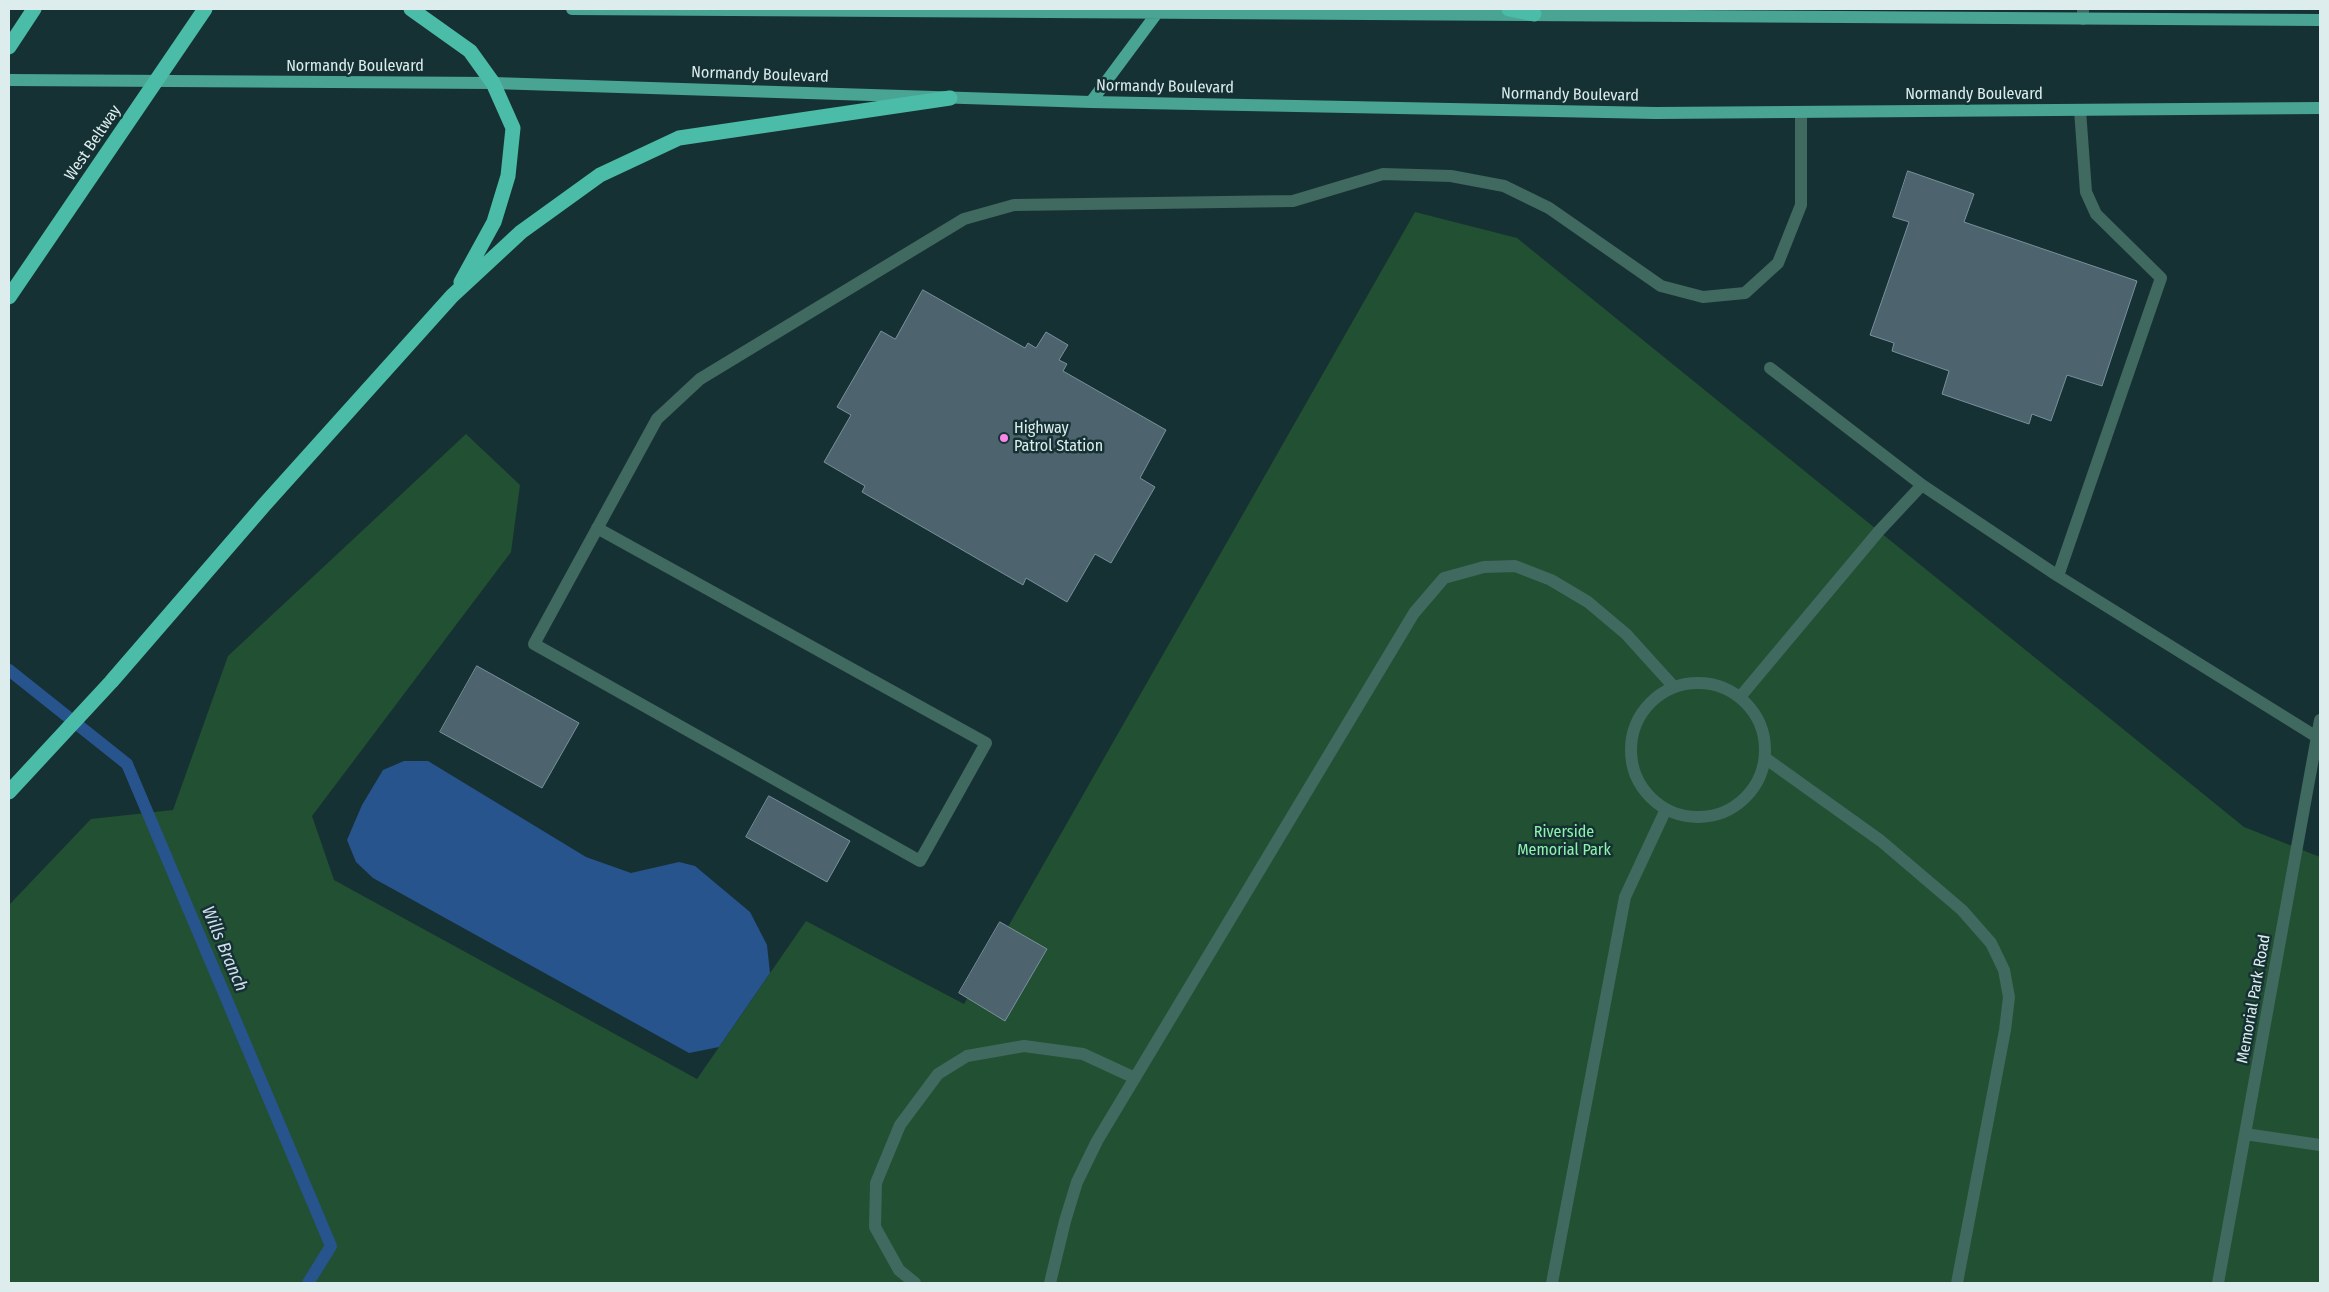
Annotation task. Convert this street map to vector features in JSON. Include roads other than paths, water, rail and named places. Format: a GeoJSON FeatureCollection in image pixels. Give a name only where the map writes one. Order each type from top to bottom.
{"type":"FeatureCollection","features":[{"type":"Feature","properties":{"kind":"highway"},"geometry":{"type":"LineString","coordinates":[[9,47],[34,9]]}},
{"type":"Feature","properties":{"kind":"highway","name":"West Beltway"},"geometry":{"type":"LineString","coordinates":[[9,298],[205,9]]}},
{"type":"Feature","properties":{"kind":"highway"},"geometry":{"type":"LineString","coordinates":[[411,9],[470,51],[493,84],[513,128],[508,176],[494,222],[452,296]]}},
{"type":"Feature","properties":{"kind":"highway"},"geometry":{"type":"LineString","coordinates":[[1509,9],[1534,14]]}},
{"type":"Feature","properties":{"kind":"highway"},"geometry":{"type":"LineString","coordinates":[[9,792],[111,682],[265,504],[452,296],[521,232],[600,175],[679,138],[950,98]]}},
{"type":"Feature","properties":{"kind":"main road"},"geometry":{"type":"LineString","coordinates":[[572,9],[1534,14],[2083,14],[2320,20]]}},
{"type":"Feature","properties":{"kind":"main road"},"geometry":{"type":"LineString","coordinates":[[1091,102],[1159,11]]}},
{"type":"Feature","properties":{"kind":"main road","name":"Normandy Boulevard"},"geometry":{"type":"LineString","coordinates":[[9,80],[493,84],[1091,102],[1656,113],[2320,108]]}},
{"type":"Feature","properties":{"kind":"street"},"geometry":{"type":"LineString","coordinates":[[2058,576],[2161,278],[2096,214],[2086,192],[2080,110]]}},
{"type":"Feature","properties":{"kind":"street"},"geometry":{"type":"LineString","coordinates":[[597,528],[986,744],[920,861],[534,644],[597,528],[657,419],[700,379],[964,219],[1014,205],[1293,201],[1383,174],[1451,176],[1504,186],[1549,208],[1660,286],[1703,297],[1745,293],[1778,263],[1801,205],[1802,113]]}},
{"type":"Feature","properties":{"kind":"street"},"geometry":{"type":"LineString","coordinates":[[1770,368],[1922,485],[2058,576],[2319,738]]}},
{"type":"Feature","properties":{"kind":"street"},"geometry":{"type":"LineString","coordinates":[[1740,697],[1879,531],[1922,485]]}},
{"type":"Feature","properties":{"kind":"street"},"geometry":{"type":"LineString","coordinates":[[1050,1283],[1065,1221],[1077,1182],[1097,1141],[1414,613],[1444,578],[1484,567],[1515,566],[1551,580],[1588,602],[1626,634],[1674,687]]}},
{"type":"Feature","properties":{"kind":"street"},"geometry":{"type":"LineString","coordinates":[[1696,683],[1719,687],[1740,697],[1755,714],[1764,735],[1765,758],[1759,779],[1755,785],[1746,797],[1729,810],[1708,816],[1687,816],[1666,809],[1649,796],[1637,778],[1632,757],[1632,736],[1640,716],[1655,698],[1674,687],[1696,683]]}},
{"type":"Feature","properties":{"kind":"street","name":"Memorial Park Road"},"geometry":{"type":"LineString","coordinates":[[2218,1283],[2319,738],[2320,720]]}},
{"type":"Feature","properties":{"kind":"street"},"geometry":{"type":"LineString","coordinates":[[1765,758],[1881,840],[1962,910],[1991,943],[2004,970],[2009,997],[2005,1030],[1957,1283]]}},
{"type":"Feature","properties":{"kind":"street"},"geometry":{"type":"LineString","coordinates":[[1552,1283],[1625,897],[1666,809]]}},
{"type":"Feature","properties":{"kind":"street"},"geometry":{"type":"LineString","coordinates":[[916,1283],[899,1270],[875,1227],[876,1183],[900,1125],[938,1074],[967,1056],[1024,1046],[1083,1054],[1135,1078]]}},
{"type":"Feature","properties":{"kind":"street"},"geometry":{"type":"LineString","coordinates":[[2245,1134],[2320,1145]]}},
{"type":"Feature","properties":{"kind":"water"},"geometry":{"type":"Polygon","coordinates":[[[404,761],[428,761],[586,857],[631,873],[679,862],[695,866],[750,912],[767,945],[770,973],[719,1047],[689,1053],[373,878],[356,862],[347,840],[362,805],[383,770],[404,761]]]}},
{"type":"Feature","properties":{"kind":"waterway","name":"Wills Branch"},"geometry":{"type":"LineString","coordinates":[[9,670],[127,764],[331,1246],[308,1283]]}},
{"type":"Feature","properties":{"kind":"place","name":"Highway Patrol Station"},"geometry":{"type":"Point","coordinates":[1004,438]}},
{"type":"Feature","properties":{"kind":"park label","name":"Riverside Memorial Park"},"geometry":{"type":"Point","coordinates":[1564,842]}}]}
